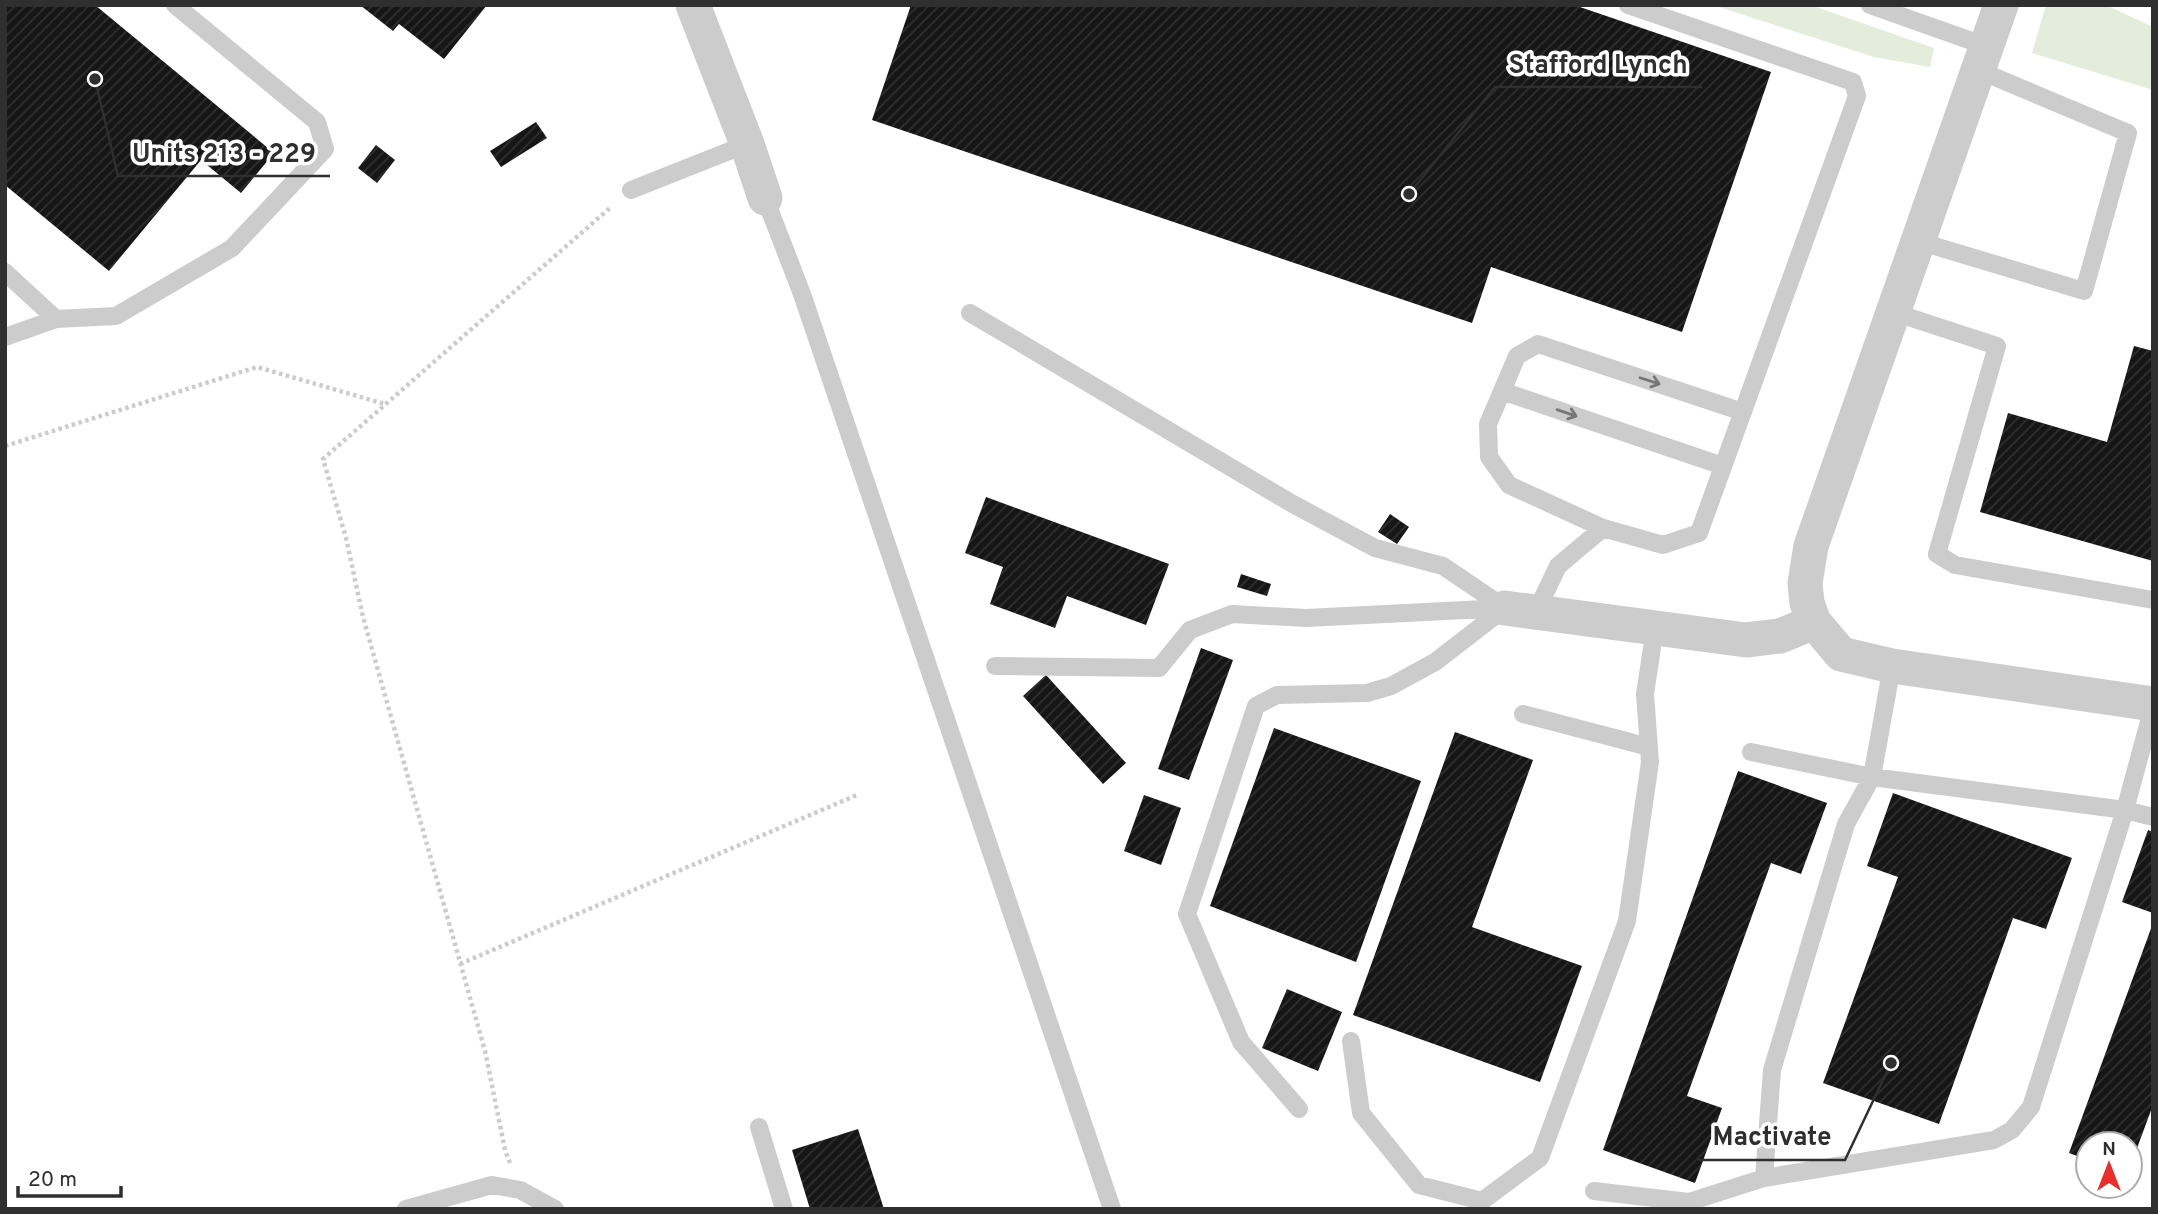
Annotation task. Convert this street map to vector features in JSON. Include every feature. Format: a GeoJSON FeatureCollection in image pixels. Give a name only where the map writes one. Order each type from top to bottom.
{"type":"FeatureCollection","features":[{"type":"Feature","properties":{"kind":"street"},"geometry":{"type":"LineString","coordinates":[[693,5],[765,198]]}},
{"type":"Feature","properties":{"kind":"street"},"geometry":{"type":"LineString","coordinates":[[2001,5],[1811,546],[1805,583],[1807,603],[1814,622],[1841,654],[1892,666],[2153,706]]}},
{"type":"Feature","properties":{"kind":"street"},"geometry":{"type":"LineString","coordinates":[[1520,610],[1746,640],[1780,636],[1814,622]]}},
{"type":"Feature","properties":{"kind":"lane"},"geometry":{"type":"LineString","coordinates":[[5,337],[56,318],[116,316],[232,247],[325,149],[317,122],[176,5]]}},
{"type":"Feature","properties":{"kind":"lane"},"geometry":{"type":"LineString","coordinates":[[1628,5],[1853,82],[1857,96],[1743,412],[1699,533],[1662,545],[1603,528],[1509,485],[1489,457],[1488,424],[1517,356],[1538,344],[1743,412]]}},
{"type":"Feature","properties":{"kind":"lane"},"geometry":{"type":"LineString","coordinates":[[1870,5],[1982,58],[2128,133],[2084,291],[1918,241]]}},
{"type":"Feature","properties":{"kind":"lane"},"geometry":{"type":"LineString","coordinates":[[631,190],[747,144]]}},
{"type":"Feature","properties":{"kind":"lane"},"geometry":{"type":"LineString","coordinates":[[765,198],[802,294],[1112,1209]]}},
{"type":"Feature","properties":{"kind":"lane"},"geometry":{"type":"LineString","coordinates":[[5,272],[56,318]]}},
{"type":"Feature","properties":{"kind":"lane"},"geometry":{"type":"LineString","coordinates":[[1893,312],[1997,346],[1937,554],[1955,565],[2153,600]]}},
{"type":"Feature","properties":{"kind":"lane"},"geometry":{"type":"LineString","coordinates":[[971,313],[1292,503],[1375,548],[1443,566],[1520,610]]}},
{"type":"Feature","properties":{"kind":"lane"},"geometry":{"type":"LineString","coordinates":[[1502,391],[1723,467]]}},
{"type":"Feature","properties":{"kind":"lane"},"geometry":{"type":"LineString","coordinates":[[1299,1109],[1241,1042],[1187,914],[1256,706],[1277,695],[1367,693],[1391,686],[1520,610],[1558,566],[1603,528]]}},
{"type":"Feature","properties":{"kind":"lane"},"geometry":{"type":"LineString","coordinates":[[995,666],[1159,668],[1190,630],[1233,614],[1306,618],[1520,610]]}},
{"type":"Feature","properties":{"kind":"lane"},"geometry":{"type":"LineString","coordinates":[[1351,1041],[1360,1113],[1419,1185],[1482,1201],[1540,1158],[1627,921],[1650,762],[1645,694],[1655,628]]}},
{"type":"Feature","properties":{"kind":"lane"},"geometry":{"type":"LineString","coordinates":[[1764,1178],[1772,1070],[1846,824],[1872,777],[1892,666]]}},
{"type":"Feature","properties":{"kind":"lane"},"geometry":{"type":"LineString","coordinates":[[1594,1191],[1689,1202],[1764,1178],[1994,1140],[2012,1130],[2031,1107],[2125,810],[2153,706]]}},
{"type":"Feature","properties":{"kind":"lane"},"geometry":{"type":"LineString","coordinates":[[1523,714],[1649,747]]}},
{"type":"Feature","properties":{"kind":"lane"},"geometry":{"type":"LineString","coordinates":[[1751,752],[1872,777],[2125,810],[2153,817]]}},
{"type":"Feature","properties":{"kind":"lane"},"geometry":{"type":"LineString","coordinates":[[759,1127],[784,1209]]}},
{"type":"Feature","properties":{"kind":"lane"},"geometry":{"type":"LineString","coordinates":[[406,1209],[492,1185],[520,1190],[555,1209]]}},
{"type":"Feature","properties":{"kind":"path"},"geometry":{"type":"LineString","coordinates":[[520,1190],[505,1150],[485,1051],[363,617],[346,538],[323,459],[631,190]]}},
{"type":"Feature","properties":{"kind":"path"},"geometry":{"type":"LineString","coordinates":[[5,446],[257,366],[385,405]]}},
{"type":"Feature","properties":{"kind":"path"},"geometry":{"type":"LineString","coordinates":[[460,964],[857,795]]}},
{"type":"Feature","properties":{"kind":"green space"},"geometry":{"type":"Polygon","coordinates":[[[1713,5],[1810,5],[1934,48],[1930,67],[1874,57],[1713,5]]]}},
{"type":"Feature","properties":{"kind":"green space"},"geometry":{"type":"Polygon","coordinates":[[[2046,5],[2106,5],[2153,27],[2153,90],[2032,53],[2046,5]]]}},
{"type":"Feature","properties":{"kind":"building"},"geometry":{"type":"Polygon","coordinates":[[[5,5],[95,5],[274,153],[241,193],[201,160],[109,271],[5,185],[5,5]]]}},
{"type":"Feature","properties":{"kind":"building"},"geometry":{"type":"Polygon","coordinates":[[[360,5],[487,5],[444,59],[399,24],[393,31],[360,5]]]}},
{"type":"Feature","properties":{"kind":"building"},"geometry":{"type":"Polygon","coordinates":[[[911,5],[1574,5],[1771,72],[1682,332],[1491,267],[1472,323],[872,120],[911,5]]]}},
{"type":"Feature","properties":{"kind":"building"},"geometry":{"type":"Polygon","coordinates":[[[536,122],[547,138],[501,167],[490,151],[536,122]]]}},
{"type":"Feature","properties":{"kind":"building"},"geometry":{"type":"Polygon","coordinates":[[[376,145],[395,160],[377,183],[358,168],[376,145]]]}},
{"type":"Feature","properties":{"kind":"building"},"geometry":{"type":"Polygon","coordinates":[[[2134,346],[2153,351],[2153,561],[1980,512],[2008,413],[2107,442],[2134,346]]]}},
{"type":"Feature","properties":{"kind":"building"},"geometry":{"type":"Polygon","coordinates":[[[986,497],[1169,564],[1146,625],[1067,596],[1055,628],[990,604],[1003,567],[965,553],[986,497]]]}},
{"type":"Feature","properties":{"kind":"building"},"geometry":{"type":"Polygon","coordinates":[[[1390,514],[1409,527],[1397,544],[1378,532],[1390,514]]]}},
{"type":"Feature","properties":{"kind":"building"},"geometry":{"type":"Polygon","coordinates":[[[1241,574],[1271,584],[1267,596],[1237,587],[1241,574]]]}},
{"type":"Feature","properties":{"kind":"building"},"geometry":{"type":"Polygon","coordinates":[[[1201,648],[1233,660],[1189,780],[1158,769],[1201,648]]]}},
{"type":"Feature","properties":{"kind":"building"},"geometry":{"type":"Polygon","coordinates":[[[1046,675],[1126,763],[1103,784],[1023,696],[1046,675]]]}},
{"type":"Feature","properties":{"kind":"building"},"geometry":{"type":"Polygon","coordinates":[[[1274,728],[1421,781],[1356,962],[1210,906],[1274,728]]]}},
{"type":"Feature","properties":{"kind":"building"},"geometry":{"type":"Polygon","coordinates":[[[1455,732],[1533,760],[1472,927],[1582,966],[1540,1082],[1353,1015],[1455,732]]]}},
{"type":"Feature","properties":{"kind":"building"},"geometry":{"type":"Polygon","coordinates":[[[1738,771],[1827,803],[1801,874],[1771,863],[1687,1096],[1722,1108],[1695,1183],[1603,1150],[1738,771]]]}},
{"type":"Feature","properties":{"kind":"building"},"geometry":{"type":"Polygon","coordinates":[[[1893,793],[2072,858],[2046,929],[2013,918],[1939,1124],[1823,1083],[1898,877],[1867,866],[1893,793]]]}},
{"type":"Feature","properties":{"kind":"building"},"geometry":{"type":"Polygon","coordinates":[[[1144,795],[1181,808],[1161,865],[1124,851],[1144,795]]]}},
{"type":"Feature","properties":{"kind":"building"},"geometry":{"type":"Polygon","coordinates":[[[2148,830],[2153,832],[2153,913],[2122,902],[2148,830]]]}},
{"type":"Feature","properties":{"kind":"building"},"geometry":{"type":"Polygon","coordinates":[[[2153,923],[2153,1105],[2144,1130],[2077,1130],[2153,923]]]}},
{"type":"Feature","properties":{"kind":"building"},"geometry":{"type":"Polygon","coordinates":[[[1287,989],[1342,1012],[1318,1071],[1262,1048],[1287,989]]]}},
{"type":"Feature","properties":{"kind":"building"},"geometry":{"type":"Polygon","coordinates":[[[858,1129],[884,1209],[810,1209],[792,1150],[858,1129]]]}},
{"type":"Feature","properties":{"kind":"building"},"geometry":{"type":"Polygon","coordinates":[[[2074,1139],[2074,1155],[2069,1153],[2074,1139]]]}},
{"type":"Feature","properties":{"kind":"place","name":"Units 213 - 229"},"geometry":{"type":"Point","coordinates":[95,79]}},
{"type":"Feature","properties":{"kind":"place","name":"Stafford Lynch"},"geometry":{"type":"Point","coordinates":[1409,194]}},
{"type":"Feature","properties":{"kind":"place","name":"Mactivate"},"geometry":{"type":"Point","coordinates":[1891,1063]}}]}
